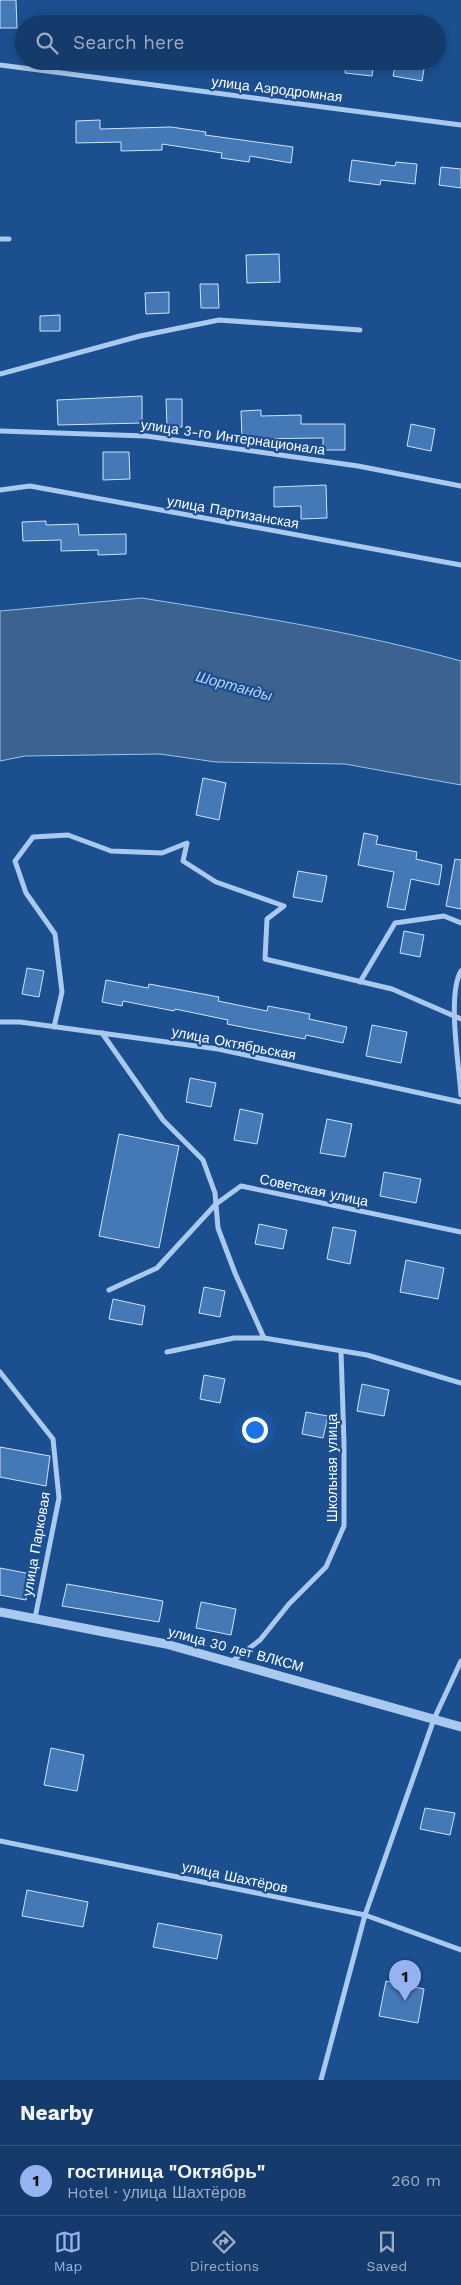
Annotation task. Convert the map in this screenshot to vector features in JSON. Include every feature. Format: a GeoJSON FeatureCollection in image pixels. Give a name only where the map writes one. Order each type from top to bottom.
{"type":"FeatureCollection","features":[{"type":"Feature","properties":{"kind":"street","name":"улица Аэродромная"},"geometry":{"type":"LineString","coordinates":[[0,65],[15,67]]}},
{"type":"Feature","properties":{"kind":"street","name":"улица Аэродромная"},"geometry":{"type":"LineString","coordinates":[[38,70],[461,125]]}},
{"type":"Feature","properties":{"kind":"street"},"geometry":{"type":"LineString","coordinates":[[0,239],[9,239]]}},
{"type":"Feature","properties":{"kind":"street"},"geometry":{"type":"LineString","coordinates":[[0,374],[140,336],[219,320],[360,330]]}},
{"type":"Feature","properties":{"kind":"street","name":"улица 3-го Интернационала"},"geometry":{"type":"LineString","coordinates":[[0,431],[146,436],[358,466],[461,486]]}},
{"type":"Feature","properties":{"kind":"street","name":"улица Партизанская"},"geometry":{"type":"LineString","coordinates":[[0,490],[30,486],[461,565]]}},
{"type":"Feature","properties":{"kind":"street"},"geometry":{"type":"LineString","coordinates":[[54,1027],[62,992],[55,934],[26,893],[15,861],[33,837],[68,835],[111,851],[162,853],[187,843],[183,861],[216,882],[284,906],[267,919],[265,959],[392,989],[461,1019]]}},
{"type":"Feature","properties":{"kind":"street"},"geometry":{"type":"LineString","coordinates":[[360,982],[395,923],[444,916],[461,923]]}},
{"type":"Feature","properties":{"kind":"street"},"geometry":{"type":"LineString","coordinates":[[461,971],[456,979],[455,1016],[461,1094]]}},
{"type":"Feature","properties":{"kind":"street","name":"улица Октябрьская"},"geometry":{"type":"LineString","coordinates":[[0,1022],[20,1022],[218,1049],[461,1102]]}},
{"type":"Feature","properties":{"kind":"street"},"geometry":{"type":"LineString","coordinates":[[102,1033],[163,1120],[202,1160],[215,1193],[218,1228],[235,1273],[264,1338]]}},
{"type":"Feature","properties":{"kind":"street","name":"Советская улица"},"geometry":{"type":"LineString","coordinates":[[109,1290],[157,1268],[216,1204],[241,1186],[461,1232]]}},
{"type":"Feature","properties":{"kind":"street"},"geometry":{"type":"LineString","coordinates":[[168,1352],[234,1338],[264,1338],[367,1355],[461,1383]]}},
{"type":"Feature","properties":{"kind":"street","name":"Школьная улица"},"geometry":{"type":"LineString","coordinates":[[230,1662],[260,1640],[289,1604],[326,1567],[344,1526],[341,1350]]}},
{"type":"Feature","properties":{"kind":"street","name":"улица Парковая"},"geometry":{"type":"LineString","coordinates":[[0,1372],[53,1439],[59,1498],[35,1618]]}},
{"type":"Feature","properties":{"kind":"street","name":"улица 30 лет ВЛКСМ"},"geometry":{"type":"LineString","coordinates":[[0,1612],[166,1644],[461,1727]]}},
{"type":"Feature","properties":{"kind":"street"},"geometry":{"type":"LineString","coordinates":[[320,2080],[365,1915],[434,1719],[461,1660]]}},
{"type":"Feature","properties":{"kind":"street","name":"улица Шахтёров"},"geometry":{"type":"LineString","coordinates":[[0,1841],[365,1915],[461,1950]]}},
{"type":"Feature","properties":{"kind":"water","name":"Шортанды"},"geometry":{"type":"Polygon","coordinates":[[[142,598],[342,633],[461,661],[461,785],[345,764],[216,762],[160,754],[25,756],[0,761],[0,611],[142,598]]]}},
{"type":"Feature","properties":{"kind":"building"},"geometry":{"type":"Polygon","coordinates":[[[0,0],[16,0],[15,28],[0,28],[0,0]]]}},
{"type":"Feature","properties":{"kind":"building"},"geometry":{"type":"Polygon","coordinates":[[[345,70],[373,70],[372,76],[345,73],[345,70]]]}},
{"type":"Feature","properties":{"kind":"building"},"geometry":{"type":"Polygon","coordinates":[[[394,70],[424,70],[422,81],[393,76],[394,70]]]}},
{"type":"Feature","properties":{"kind":"building"},"geometry":{"type":"Polygon","coordinates":[[[100,120],[100,129],[171,127],[206,132],[205,135],[293,147],[291,163],[250,156],[249,162],[221,158],[222,153],[162,144],[162,150],[121,151],[121,142],[76,143],[76,121],[100,120]]]}},
{"type":"Feature","properties":{"kind":"building"},"geometry":{"type":"Polygon","coordinates":[[[352,160],[395,166],[396,162],[417,164],[415,184],[381,180],[380,185],[349,181],[352,160]]]}},
{"type":"Feature","properties":{"kind":"building"},"geometry":{"type":"Polygon","coordinates":[[[441,167],[461,169],[461,188],[439,185],[441,167]]]}},
{"type":"Feature","properties":{"kind":"building"},"geometry":{"type":"Polygon","coordinates":[[[279,254],[280,282],[247,283],[246,255],[279,254]]]}},
{"type":"Feature","properties":{"kind":"building"},"geometry":{"type":"Polygon","coordinates":[[[200,284],[218,284],[219,308],[201,308],[200,284]]]}},
{"type":"Feature","properties":{"kind":"building"},"geometry":{"type":"Polygon","coordinates":[[[169,292],[169,313],[146,314],[145,293],[169,292]]]}},
{"type":"Feature","properties":{"kind":"building"},"geometry":{"type":"Polygon","coordinates":[[[60,315],[60,331],[40,331],[40,316],[60,315]]]}},
{"type":"Feature","properties":{"kind":"building"},"geometry":{"type":"Polygon","coordinates":[[[142,396],[142,423],[58,425],[57,400],[142,396]]]}},
{"type":"Feature","properties":{"kind":"building"},"geometry":{"type":"Polygon","coordinates":[[[166,399],[182,399],[182,427],[167,427],[166,399]]]}},
{"type":"Feature","properties":{"kind":"building"},"geometry":{"type":"Polygon","coordinates":[[[261,410],[261,416],[301,415],[301,424],[345,424],[345,450],[323,450],[323,438],[242,439],[241,411],[261,410]]]}},
{"type":"Feature","properties":{"kind":"building"},"geometry":{"type":"Polygon","coordinates":[[[411,424],[435,429],[431,451],[407,446],[411,424]]]}},
{"type":"Feature","properties":{"kind":"building"},"geometry":{"type":"Polygon","coordinates":[[[103,452],[129,452],[130,479],[103,480],[103,452]]]}},
{"type":"Feature","properties":{"kind":"building"},"geometry":{"type":"Polygon","coordinates":[[[326,485],[327,518],[301,519],[301,506],[274,507],[274,487],[326,485]]]}},
{"type":"Feature","properties":{"kind":"building"},"geometry":{"type":"Polygon","coordinates":[[[46,521],[46,525],[78,524],[79,535],[126,534],[126,554],[98,555],[98,550],[61,551],[61,540],[23,541],[22,522],[46,521]]]}},
{"type":"Feature","properties":{"kind":"building"},"geometry":{"type":"Polygon","coordinates":[[[203,778],[226,783],[219,820],[196,815],[203,778]]]}},
{"type":"Feature","properties":{"kind":"building"},"geometry":{"type":"Polygon","coordinates":[[[364,833],[378,836],[376,844],[417,852],[416,859],[442,865],[439,885],[411,879],[405,910],[387,907],[394,872],[358,865],[364,833]]]}},
{"type":"Feature","properties":{"kind":"building"},"geometry":{"type":"Polygon","coordinates":[[[455,859],[461,860],[461,909],[446,906],[455,859]]]}},
{"type":"Feature","properties":{"kind":"building"},"geometry":{"type":"Polygon","coordinates":[[[298,871],[327,876],[322,902],[293,897],[298,871]]]}},
{"type":"Feature","properties":{"kind":"building"},"geometry":{"type":"Polygon","coordinates":[[[404,931],[424,935],[420,957],[400,953],[404,931]]]}},
{"type":"Feature","properties":{"kind":"building"},"geometry":{"type":"Polygon","coordinates":[[[27,968],[44,971],[39,997],[22,994],[27,968]]]}},
{"type":"Feature","properties":{"kind":"building"},"geometry":{"type":"Polygon","coordinates":[[[106,980],[148,988],[149,984],[219,997],[218,1001],[267,1011],[268,1006],[310,1014],[309,1019],[347,1027],[343,1043],[306,1035],[305,1039],[227,1024],[228,1020],[175,1009],[174,1011],[123,1001],[122,1006],[102,1002],[106,980]]]}},
{"type":"Feature","properties":{"kind":"building"},"geometry":{"type":"Polygon","coordinates":[[[372,1025],[407,1032],[401,1063],[366,1056],[372,1025]]]}},
{"type":"Feature","properties":{"kind":"building"},"geometry":{"type":"Polygon","coordinates":[[[190,1078],[216,1083],[211,1107],[186,1102],[190,1078]]]}},
{"type":"Feature","properties":{"kind":"building"},"geometry":{"type":"Polygon","coordinates":[[[240,1109],[263,1114],[257,1144],[234,1140],[240,1109]]]}},
{"type":"Feature","properties":{"kind":"building"},"geometry":{"type":"Polygon","coordinates":[[[327,1119],[352,1124],[345,1157],[320,1153],[327,1119]]]}},
{"type":"Feature","properties":{"kind":"building"},"geometry":{"type":"Polygon","coordinates":[[[119,1134],[179,1146],[159,1248],[99,1236],[119,1134]]]}},
{"type":"Feature","properties":{"kind":"building"},"geometry":{"type":"Polygon","coordinates":[[[384,1172],[421,1179],[416,1203],[380,1196],[384,1172]]]}},
{"type":"Feature","properties":{"kind":"building"},"geometry":{"type":"Polygon","coordinates":[[[259,1224],[287,1230],[283,1249],[255,1244],[259,1224]]]}},
{"type":"Feature","properties":{"kind":"building"},"geometry":{"type":"Polygon","coordinates":[[[333,1227],[356,1231],[350,1264],[327,1259],[333,1227]]]}},
{"type":"Feature","properties":{"kind":"building"},"geometry":{"type":"Polygon","coordinates":[[[406,1260],[444,1268],[438,1299],[400,1292],[406,1260]]]}},
{"type":"Feature","properties":{"kind":"building"},"geometry":{"type":"Polygon","coordinates":[[[204,1287],[225,1291],[220,1317],[199,1313],[204,1287]]]}},
{"type":"Feature","properties":{"kind":"building"},"geometry":{"type":"Polygon","coordinates":[[[113,1299],[145,1306],[142,1325],[109,1319],[113,1299]]]}},
{"type":"Feature","properties":{"kind":"building"},"geometry":{"type":"Polygon","coordinates":[[[204,1375],[225,1379],[220,1403],[200,1399],[204,1375]]]}},
{"type":"Feature","properties":{"kind":"building"},"geometry":{"type":"Polygon","coordinates":[[[362,1384],[389,1390],[384,1416],[357,1411],[362,1384]]]}},
{"type":"Feature","properties":{"kind":"building"},"geometry":{"type":"Polygon","coordinates":[[[306,1412],[328,1416],[323,1438],[302,1434],[306,1412]]]}},
{"type":"Feature","properties":{"kind":"building"},"geometry":{"type":"Polygon","coordinates":[[[0,1447],[50,1456],[46,1486],[0,1477],[0,1447]]]}},
{"type":"Feature","properties":{"kind":"building"},"geometry":{"type":"Polygon","coordinates":[[[0,1568],[31,1574],[26,1600],[0,1595],[0,1568]]]}},
{"type":"Feature","properties":{"kind":"building"},"geometry":{"type":"Polygon","coordinates":[[[67,1584],[163,1601],[159,1622],[62,1606],[67,1584]]]}},
{"type":"Feature","properties":{"kind":"building"},"geometry":{"type":"Polygon","coordinates":[[[201,1602],[236,1609],[231,1635],[196,1628],[201,1602]]]}},
{"type":"Feature","properties":{"kind":"building"},"geometry":{"type":"Polygon","coordinates":[[[51,1748],[84,1755],[77,1791],[44,1785],[51,1748]]]}},
{"type":"Feature","properties":{"kind":"building"},"geometry":{"type":"Polygon","coordinates":[[[425,1808],[455,1813],[450,1835],[420,1829],[425,1808]]]}},
{"type":"Feature","properties":{"kind":"building"},"geometry":{"type":"Polygon","coordinates":[[[27,1890],[88,1902],[83,1927],[22,1916],[27,1890]]]}},
{"type":"Feature","properties":{"kind":"building"},"geometry":{"type":"Polygon","coordinates":[[[158,1923],[222,1935],[217,1959],[153,1947],[158,1923]]]}},
{"type":"Feature","properties":{"kind":"building"},"geometry":{"type":"Polygon","coordinates":[[[386,1981],[424,1989],[418,2023],[379,2016],[386,1981]]]}},
{"type":"Feature","properties":{"kind":"place","name":"гостиница \"Октябрь\""},"geometry":{"type":"Point","coordinates":[405,2001]}}]}
